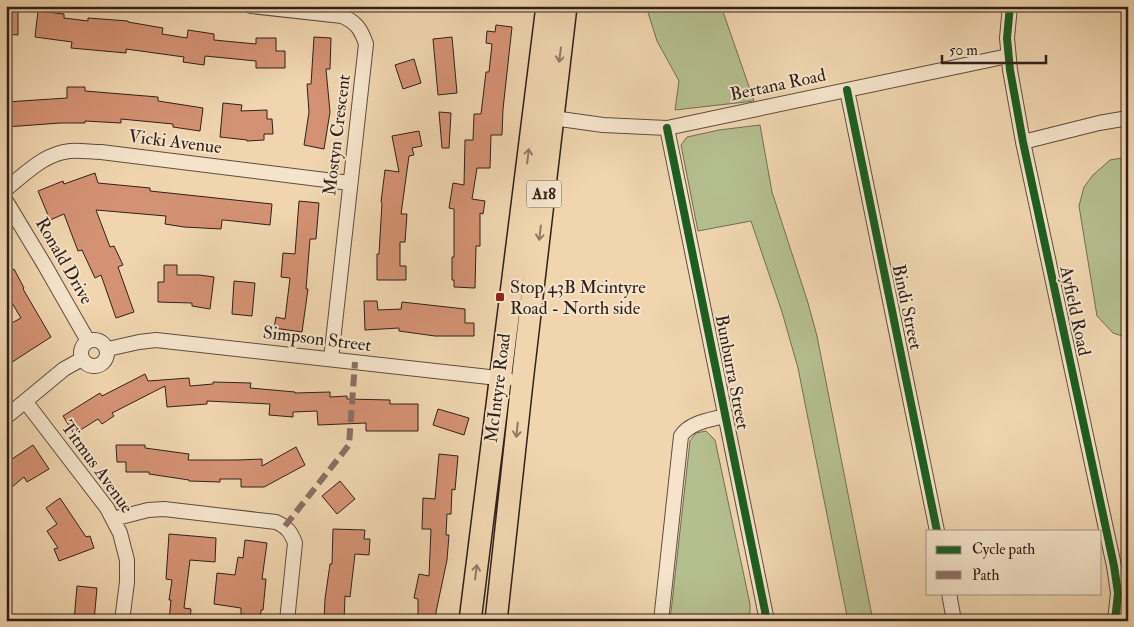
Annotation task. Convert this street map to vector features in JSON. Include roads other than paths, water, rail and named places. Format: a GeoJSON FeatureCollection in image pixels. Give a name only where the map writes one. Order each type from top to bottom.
{"type":"FeatureCollection","features":[{"type":"Feature","properties":{"kind":"main road","name":"McIntyre Road"},"geometry":{"type":"LineString","coordinates":[[470,621],[547,6]]}},
{"type":"Feature","properties":{"kind":"main road","name":"McIntyre Road"},"geometry":{"type":"LineString","coordinates":[[496,621],[566,6]]}},
{"type":"Feature","properties":{"kind":"street","name":"Mostyn Crescent"},"geometry":{"type":"LineString","coordinates":[[251,6],[342,16],[351,20],[362,31],[366,44],[331,360]]}},
{"type":"Feature","properties":{"kind":"street","name":"Ayfield Road"},"geometry":{"type":"LineString","coordinates":[[1010,6],[1007,38],[1008,56],[1024,142],[1114,566],[1118,594],[1115,621]]}},
{"type":"Feature","properties":{"kind":"street","name":"Bertana Road"},"geometry":{"type":"LineString","coordinates":[[553,118],[603,125],[667,128],[1008,56]]}},
{"type":"Feature","properties":{"kind":"street","name":"Bindi Street"},"geometry":{"type":"LineString","coordinates":[[847,90],[937,530]]}},
{"type":"Feature","properties":{"kind":"street"},"geometry":{"type":"LineString","coordinates":[[1024,142],[1099,123],[1128,118]]}},
{"type":"Feature","properties":{"kind":"street","name":"Bunburra Street"},"geometry":{"type":"LineString","coordinates":[[667,128],[767,621]]}},
{"type":"Feature","properties":{"kind":"street","name":"Vicki Avenue"},"geometry":{"type":"LineString","coordinates":[[6,189],[44,160],[71,150],[101,152],[350,183]]}},
{"type":"Feature","properties":{"kind":"street","name":"Ronald Drive"},"geometry":{"type":"LineString","coordinates":[[6,201],[88,341]]}},
{"type":"Feature","properties":{"kind":"street"},"geometry":{"type":"LineString","coordinates":[[98,340],[108,349],[108,357],[102,365],[91,367],[82,359],[81,350],[88,341],[98,340]]}},
{"type":"Feature","properties":{"kind":"street","name":"Simpson Street"},"geometry":{"type":"LineString","coordinates":[[108,349],[156,340],[522,382]]}},
{"type":"Feature","properties":{"kind":"street"},"geometry":{"type":"LineString","coordinates":[[6,417],[64,369],[82,359]]}},
{"type":"Feature","properties":{"kind":"street","name":"Titmus Avenue"},"geometry":{"type":"LineString","coordinates":[[25,400],[113,519],[120,533],[127,560],[127,582],[122,621]]}},
{"type":"Feature","properties":{"kind":"street","name":"Bunburra Street"},"geometry":{"type":"LineString","coordinates":[[661,621],[681,436],[686,429],[694,424],[725,416]]}},
{"type":"Feature","properties":{"kind":"street"},"geometry":{"type":"LineString","coordinates":[[113,519],[148,510],[164,510],[276,522],[285,526],[292,534],[295,543],[287,621]]}},
{"type":"Feature","properties":{"kind":"street"},"geometry":{"type":"LineString","coordinates":[[949,594],[954,621]]}},
{"type":"Feature","properties":{"kind":"street","name":"Ayfield Road"},"geometry":{"type":"LineString","coordinates":[[1118,594],[1128,608]]}},
{"type":"Feature","properties":{"kind":"place","name":"Stop 43B Mcintyre Road - North side"},"geometry":{"type":"Point","coordinates":[500,297]}}]}
